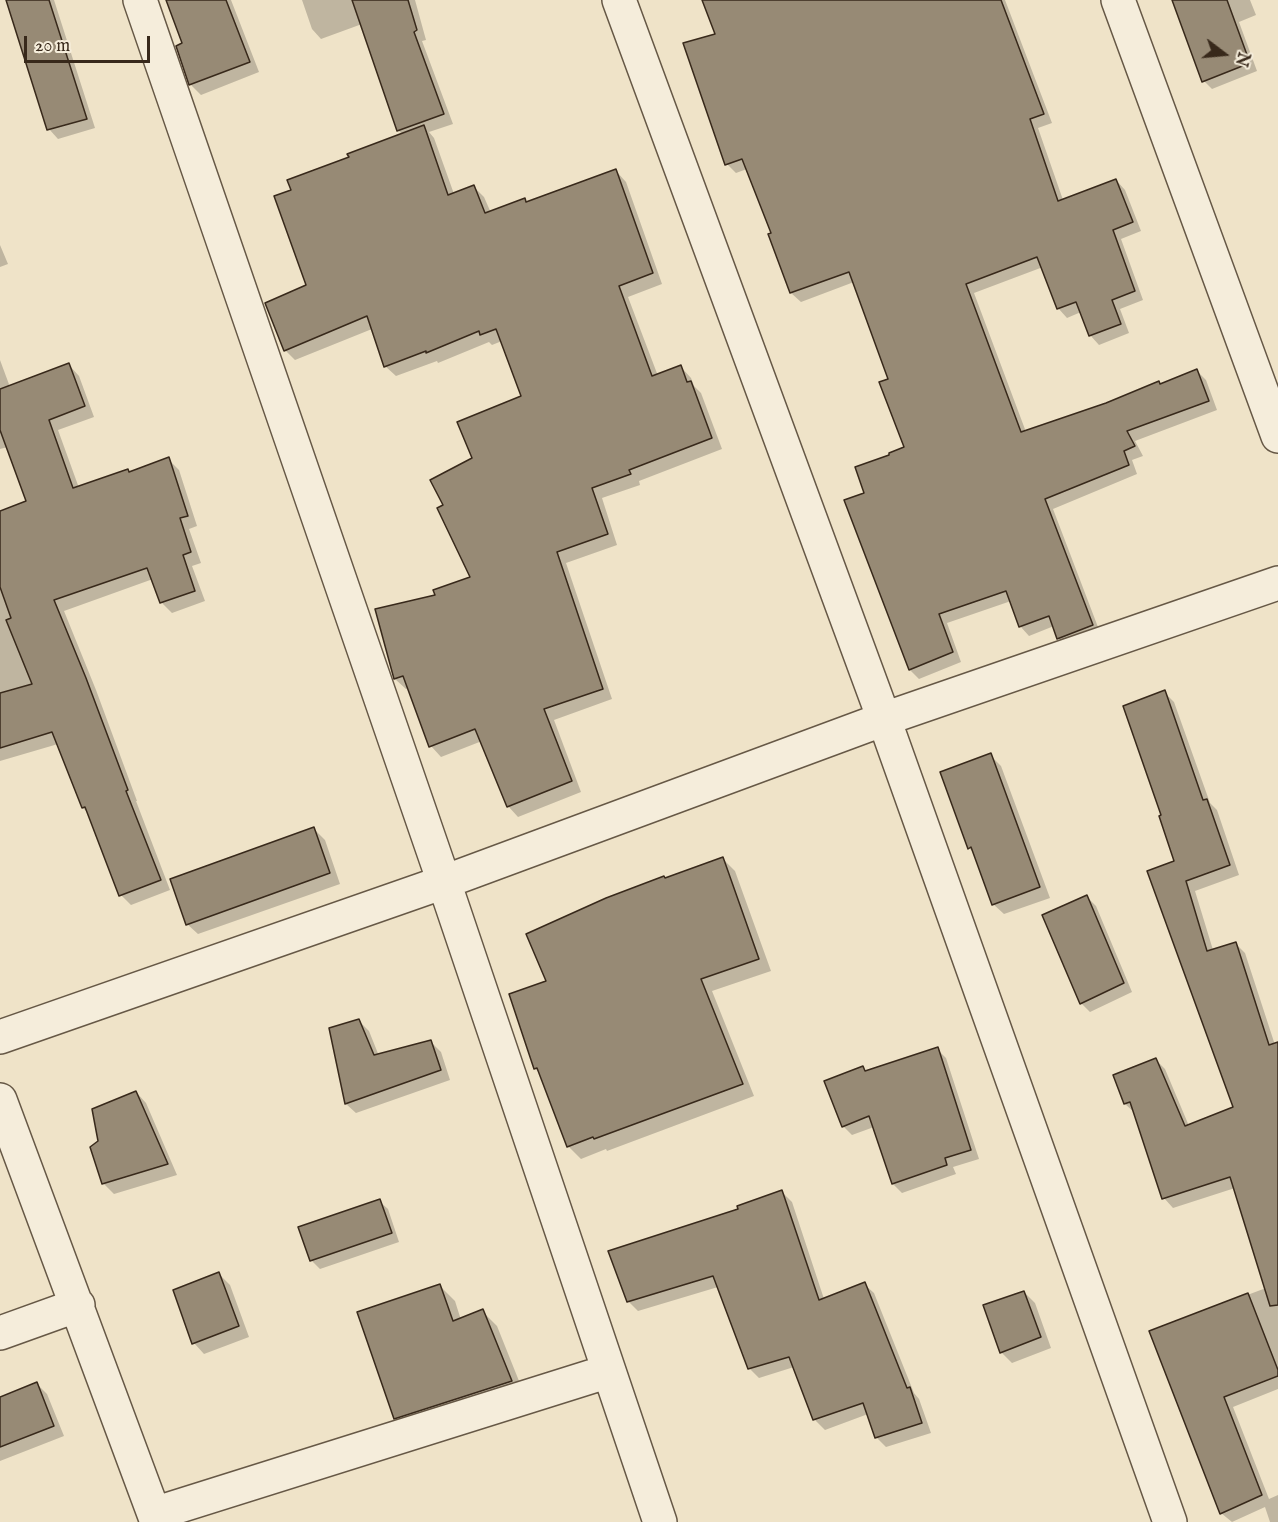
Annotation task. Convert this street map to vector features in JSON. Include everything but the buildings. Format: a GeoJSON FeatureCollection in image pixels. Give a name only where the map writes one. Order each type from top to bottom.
{"type":"FeatureCollection","features":[{"type":"Feature","properties":{"kind":"street"},"geometry":{"type":"LineString","coordinates":[[140,0],[444,882],[660,1522]]}},
{"type":"Feature","properties":{"kind":"street"},"geometry":{"type":"LineString","coordinates":[[619,0],[884,719],[1170,1522]]}},
{"type":"Feature","properties":{"kind":"street"},"geometry":{"type":"LineString","coordinates":[[1118,0],[1278,436]]}},
{"type":"Feature","properties":{"kind":"street"},"geometry":{"type":"LineString","coordinates":[[0,1037],[444,882],[884,719],[1278,584]]}},
{"type":"Feature","properties":{"kind":"street"},"geometry":{"type":"LineString","coordinates":[[0,1100],[156,1518],[609,1371]]}},
{"type":"Feature","properties":{"kind":"street"},"geometry":{"type":"LineString","coordinates":[[0,1333],[78,1305]]}}]}
